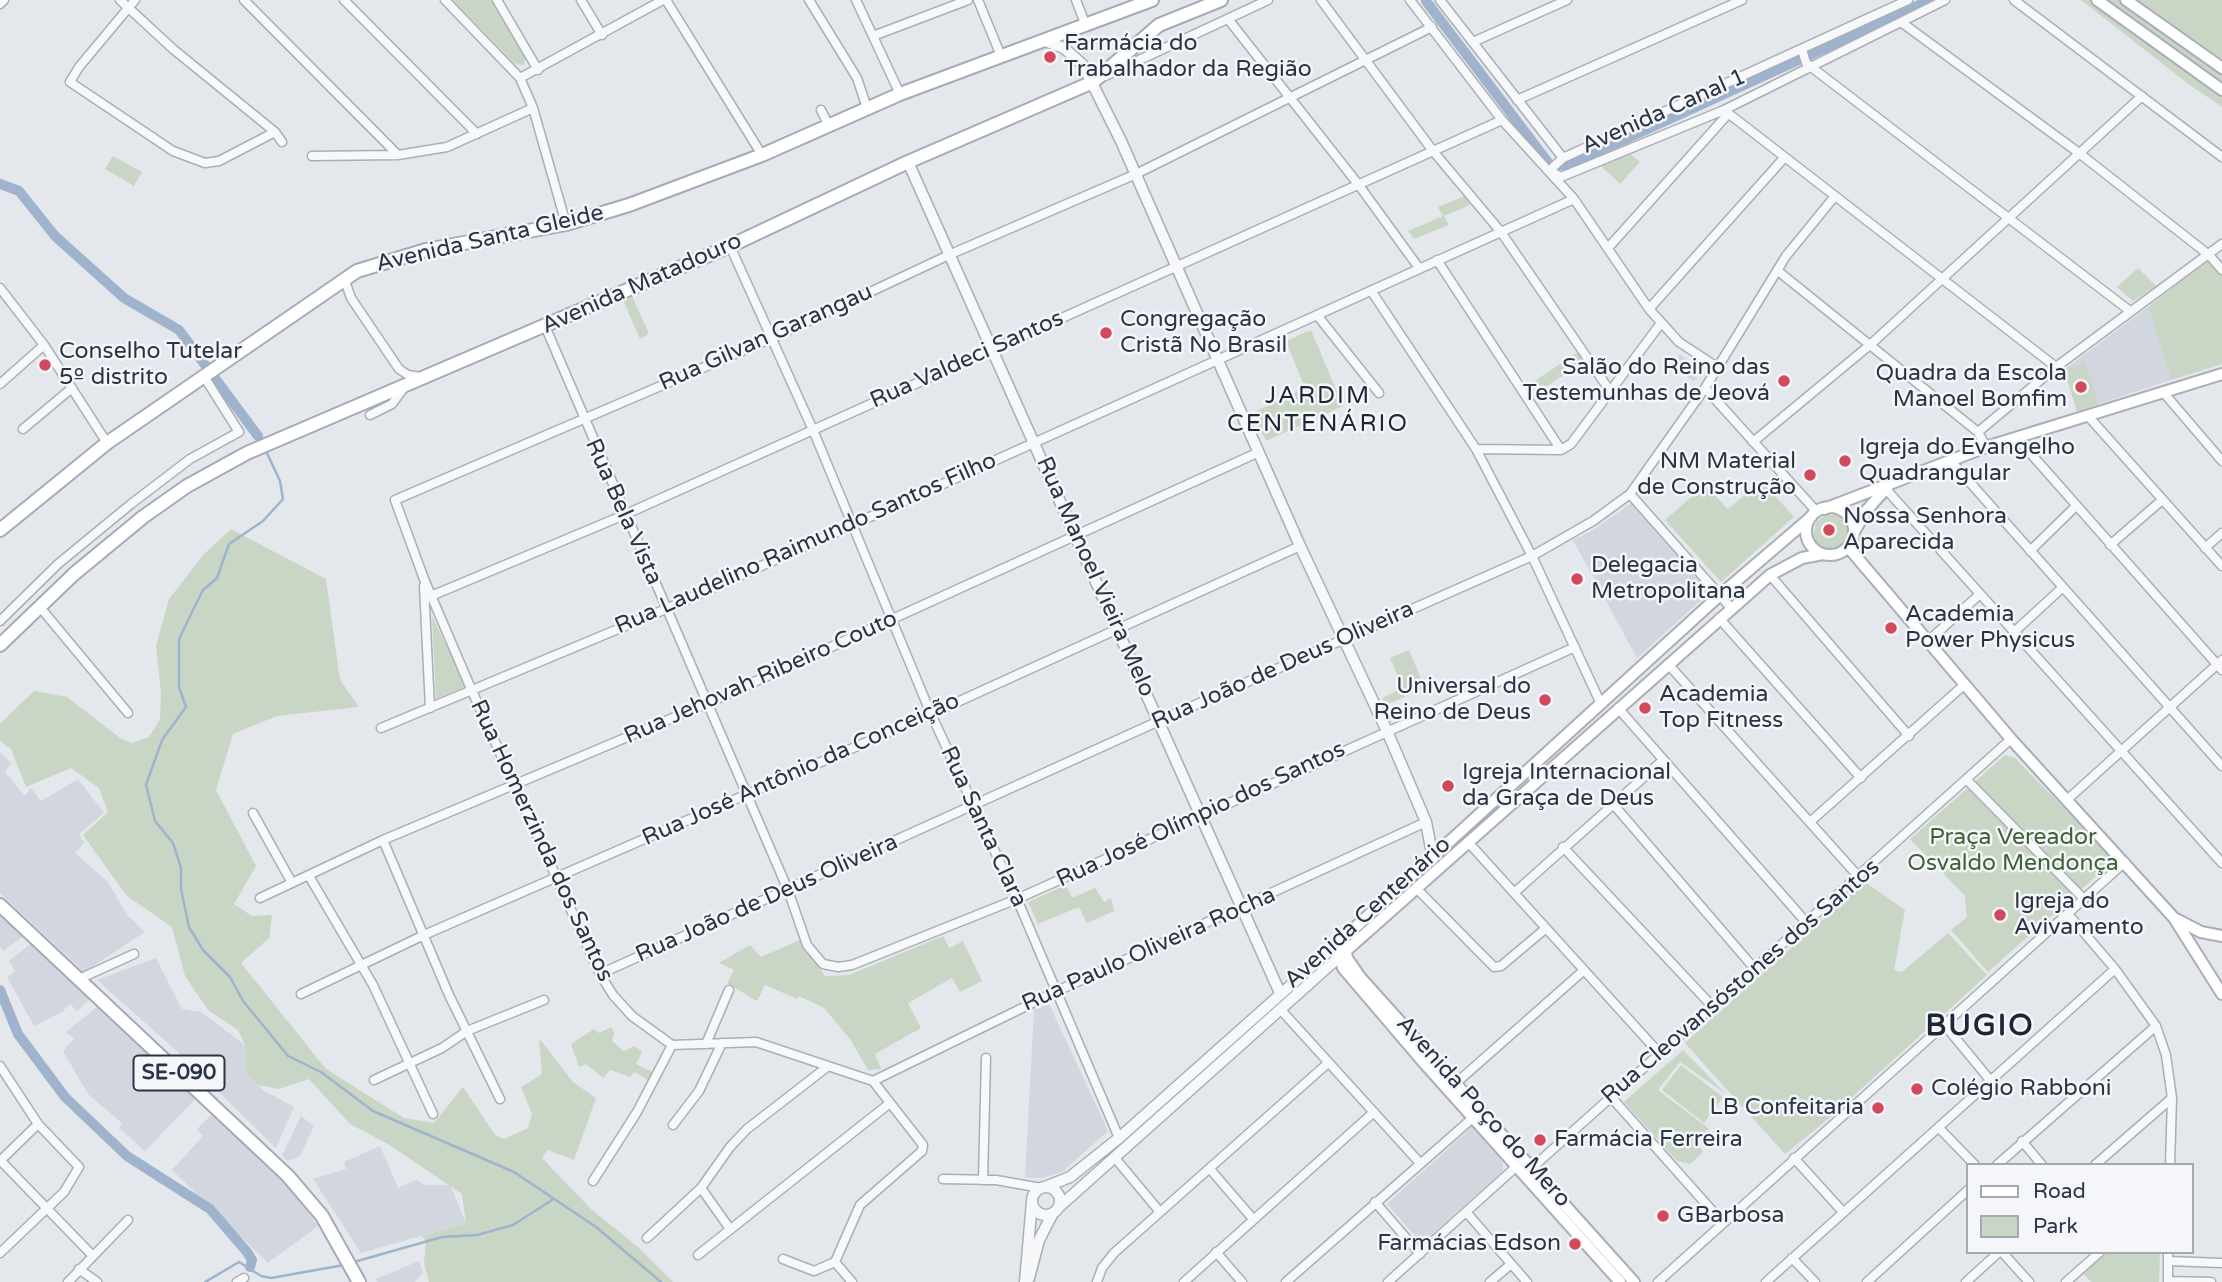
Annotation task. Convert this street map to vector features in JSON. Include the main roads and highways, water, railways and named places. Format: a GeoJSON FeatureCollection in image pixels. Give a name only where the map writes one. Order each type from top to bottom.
{"type":"FeatureCollection","features":[{"type":"Feature","properties":{"kind":"main road","name":"Avenida Santa Gleide"},"geometry":{"type":"LineString","coordinates":[[0,530],[107,443],[344,278],[426,250],[566,224],[629,205],[762,155],[900,94],[1152,0]]}},
{"type":"Feature","properties":{"kind":"main road","name":"Avenida Matadouro"},"geometry":{"type":"LineString","coordinates":[[0,645],[39,606],[143,517],[187,486],[247,453],[730,246],[908,162],[1093,82],[1160,25],[1221,0]]}},
{"type":"Feature","properties":{"kind":"main road"},"geometry":{"type":"LineString","coordinates":[[2098,0],[2222,90]]}},
{"type":"Feature","properties":{"kind":"main road"},"geometry":{"type":"LineString","coordinates":[[2126,0],[2222,68]]}},
{"type":"Feature","properties":{"kind":"main road","name":"Avenida Centenário"},"geometry":{"type":"LineString","coordinates":[[1342,947],[1434,853],[1720,595],[1817,513],[1986,447],[2222,374]]}},
{"type":"Feature","properties":{"kind":"main road"},"geometry":{"type":"LineString","coordinates":[[1854,531],[1844,513],[1817,513],[1807,539],[1816,551],[1823,554],[1837,554],[1848,547],[1866,511],[1887,484]]}},
{"type":"Feature","properties":{"kind":"main road"},"geometry":{"type":"LineString","coordinates":[[1848,547],[2011,739],[2174,918],[2222,995]]}},
{"type":"Feature","properties":{"kind":"main road","name":"Avenida Centenário"},"geometry":{"type":"LineString","coordinates":[[1342,947],[1417,889],[1769,575],[1802,558],[1823,554]]}},
{"type":"Feature","properties":{"kind":"main road"},"geometry":{"type":"LineString","coordinates":[[1651,658],[1665,667]]}},
{"type":"Feature","properties":{"kind":"main road","name":"SE-090"},"geometry":{"type":"LineString","coordinates":[[0,905],[288,1175],[322,1216],[359,1282]]}},
{"type":"Feature","properties":{"kind":"main road"},"geometry":{"type":"LineString","coordinates":[[2174,918],[2201,932],[2222,936]]}},
{"type":"Feature","properties":{"kind":"main road","name":"Avenida Poço do Mero"},"geometry":{"type":"LineString","coordinates":[[1342,947],[1360,977],[1456,1083],[1478,1114]]}},
{"type":"Feature","properties":{"kind":"main road","name":"Avenida Poço do Mero"},"geometry":{"type":"LineString","coordinates":[[1342,947],[1343,968],[1406,1042],[1493,1131],[1533,1167],[1634,1282]]}},
{"type":"Feature","properties":{"kind":"main road","name":"Avenida Poço do Mero"},"geometry":{"type":"LineString","coordinates":[[1493,1131],[1517,1166],[1620,1282]]}},
{"type":"Feature","properties":{"kind":"waterway"},"geometry":{"type":"LineString","coordinates":[[1426,1],[1550,165],[1569,165],[1930,0]]}},
{"type":"Feature","properties":{"kind":"waterway"},"geometry":{"type":"LineString","coordinates":[[0,184],[19,191],[55,236],[124,298],[179,330],[258,436]]}},
{"type":"Feature","properties":{"kind":"waterway"},"geometry":{"type":"LineString","coordinates":[[266,451],[280,481],[283,499],[263,521],[229,544],[217,578],[203,590],[179,639],[179,687],[186,707],[162,740],[146,785],[155,821],[173,843],[181,868],[181,889],[189,927],[203,950],[230,977],[243,1001],[288,1056],[321,1072],[373,1111],[514,1172],[596,1227],[661,1282]]}},
{"type":"Feature","properties":{"kind":"waterway"},"geometry":{"type":"LineString","coordinates":[[0,990],[18,1034],[65,1097],[127,1156],[210,1209],[247,1252],[252,1260],[250,1267]]}},
{"type":"Feature","properties":{"kind":"waterway"},"geometry":{"type":"LineString","coordinates":[[354,1262],[442,1237],[477,1235],[513,1225],[552,1200]]}},
{"type":"Feature","properties":{"kind":"waterway"},"geometry":{"type":"LineString","coordinates":[[205,1282],[239,1262],[261,1276],[271,1278],[344,1265]]}},
{"type":"Feature","properties":{"kind":"place","name":"Farmácia do Trabalhador da Região"},"geometry":{"type":"Point","coordinates":[1050,57]}},
{"type":"Feature","properties":{"kind":"place","name":"Congregação Cristã No Brasil"},"geometry":{"type":"Point","coordinates":[1106,333]}},
{"type":"Feature","properties":{"kind":"place","name":"Conselho Tutelar 5º distrito"},"geometry":{"type":"Point","coordinates":[45,365]}},
{"type":"Feature","properties":{"kind":"place","name":"Salão do Reino das Testemunhas de Jeová"},"geometry":{"type":"Point","coordinates":[1784,381]}},
{"type":"Feature","properties":{"kind":"place","name":"Quadra da Escola Manoel Bomfim"},"geometry":{"type":"Point","coordinates":[2081,387]}},
{"type":"Feature","properties":{"kind":"place","name":"Igreja do Evangelho Quadrangular"},"geometry":{"type":"Point","coordinates":[1845,461]}},
{"type":"Feature","properties":{"kind":"place","name":"NM Material de Construção"},"geometry":{"type":"Point","coordinates":[1810,475]}},
{"type":"Feature","properties":{"kind":"place","name":"Nossa Senhora Aparecida"},"geometry":{"type":"Point","coordinates":[1829,530]}},
{"type":"Feature","properties":{"kind":"place","name":"Delegacia Metropolitana"},"geometry":{"type":"Point","coordinates":[1577,579]}},
{"type":"Feature","properties":{"kind":"place","name":"Academia Power Physicus"},"geometry":{"type":"Point","coordinates":[1891,628]}},
{"type":"Feature","properties":{"kind":"place","name":"Universal do Reino de Deus"},"geometry":{"type":"Point","coordinates":[1545,700]}},
{"type":"Feature","properties":{"kind":"place","name":"Academia Top Fitness"},"geometry":{"type":"Point","coordinates":[1645,708]}},
{"type":"Feature","properties":{"kind":"place","name":"Igreja Internacional da Graça de Deus"},"geometry":{"type":"Point","coordinates":[1448,786]}},
{"type":"Feature","properties":{"kind":"place","name":"Igreja do Avivamento"},"geometry":{"type":"Point","coordinates":[2000,915]}},
{"type":"Feature","properties":{"kind":"place","name":"Colégio Rabboni"},"geometry":{"type":"Point","coordinates":[1917,1089]}},
{"type":"Feature","properties":{"kind":"place","name":"LB Confeitaria"},"geometry":{"type":"Point","coordinates":[1878,1108]}},
{"type":"Feature","properties":{"kind":"place","name":"Farmácia Ferreira"},"geometry":{"type":"Point","coordinates":[1540,1140]}},
{"type":"Feature","properties":{"kind":"place","name":"GBarbosa"},"geometry":{"type":"Point","coordinates":[1663,1216]}},
{"type":"Feature","properties":{"kind":"place","name":"Farmácias Edson"},"geometry":{"type":"Point","coordinates":[1575,1244]}},
{"type":"Feature","properties":{"kind":"district","name":"JARDIM CENTENÁRIO"},"geometry":{"type":"Point","coordinates":[1318,411]}},
{"type":"Feature","properties":{"kind":"district","name":"BUGIO"},"geometry":{"type":"Point","coordinates":[1980,1027]}},
{"type":"Feature","properties":{"kind":"park label","name":"Praça Vereador Osvaldo Mendonça"},"geometry":{"type":"Point","coordinates":[2013,851]}}]}
